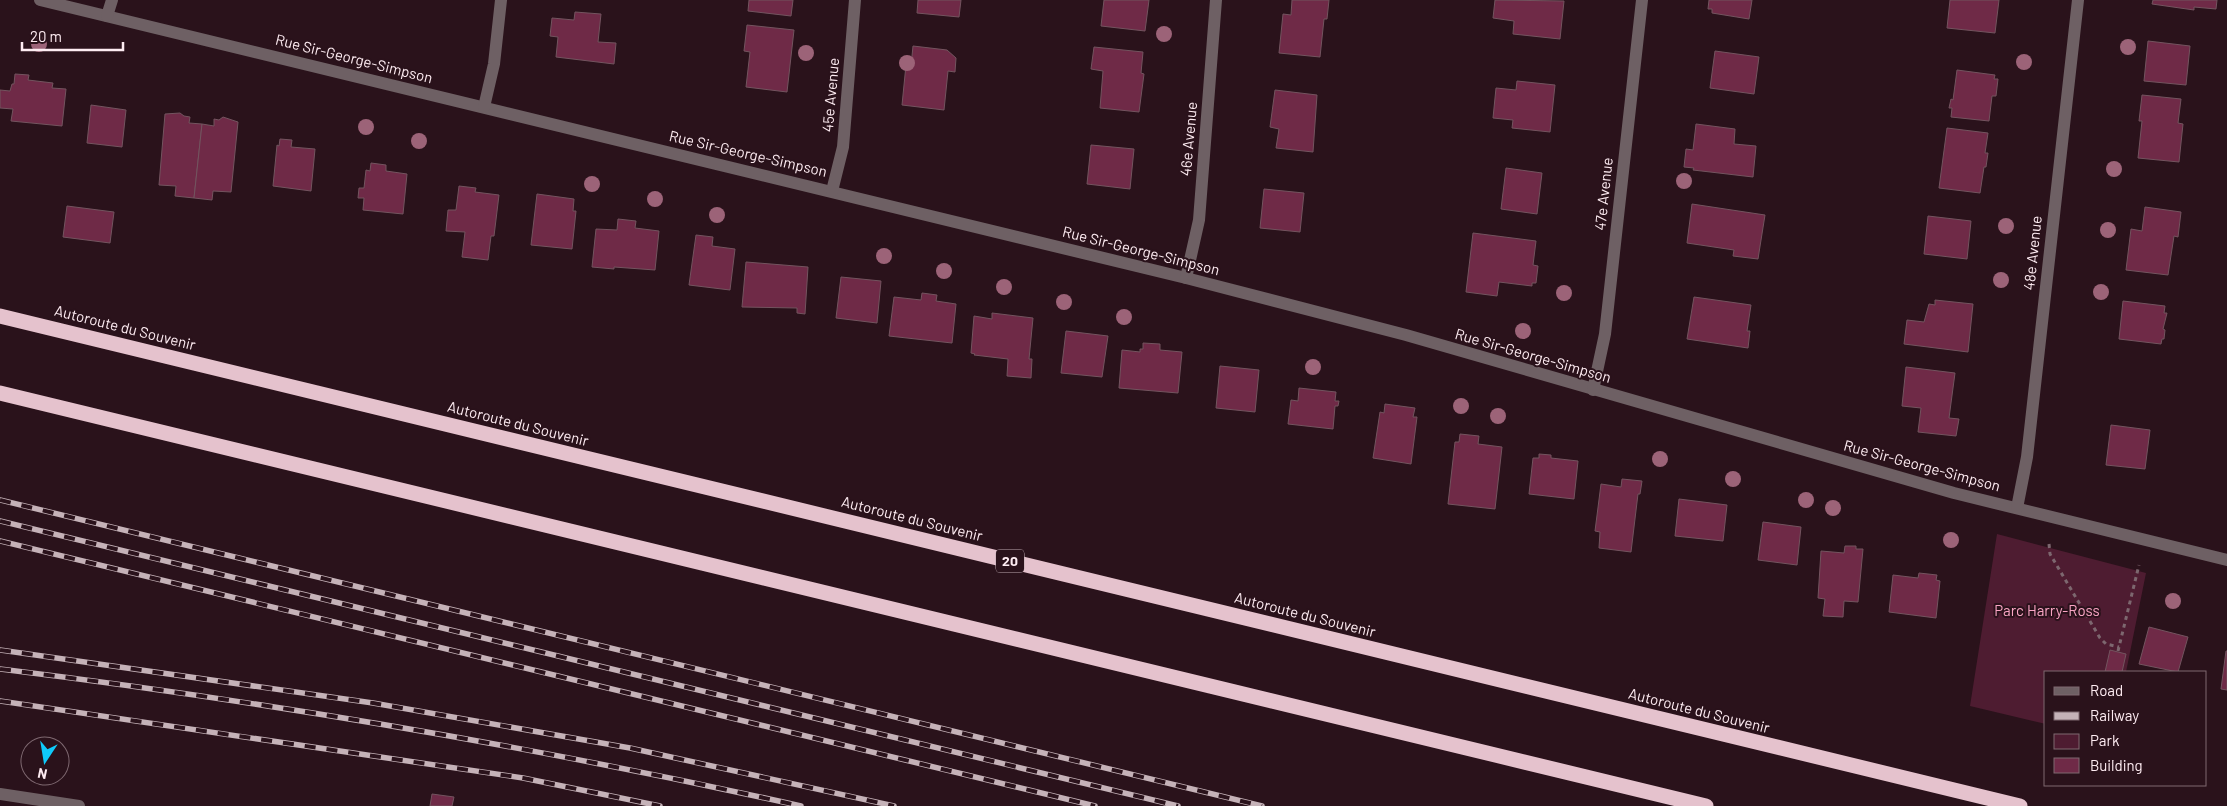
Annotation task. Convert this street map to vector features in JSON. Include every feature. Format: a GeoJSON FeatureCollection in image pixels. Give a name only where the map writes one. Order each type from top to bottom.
{"type":"FeatureCollection","features":[{"type":"Feature","properties":{"kind":"highway","name":"Autoroute du Souvenir"},"geometry":{"type":"LineString","coordinates":[[0,316],[2020,806]]}},
{"type":"Feature","properties":{"kind":"highway"},"geometry":{"type":"LineString","coordinates":[[0,393],[1706,806]]}},
{"type":"Feature","properties":{"kind":"street","name":"Rue Sir-George-Simpson"},"geometry":{"type":"LineString","coordinates":[[40,0],[1186,278],[1406,336],[1954,493],[2227,560]]}},
{"type":"Feature","properties":{"kind":"street"},"geometry":{"type":"LineString","coordinates":[[107,16],[112,0]]}},
{"type":"Feature","properties":{"kind":"street"},"geometry":{"type":"LineString","coordinates":[[484,107],[494,64],[501,0]]}},
{"type":"Feature","properties":{"kind":"street","name":"45e Avenue"},"geometry":{"type":"LineString","coordinates":[[832,191],[843,147],[855,0]]}},
{"type":"Feature","properties":{"kind":"street","name":"46e Avenue"},"geometry":{"type":"LineString","coordinates":[[1186,278],[1199,220],[1216,0]]}},
{"type":"Feature","properties":{"kind":"street","name":"47e Avenue"},"geometry":{"type":"LineString","coordinates":[[1593,390],[1605,334],[1642,0]]}},
{"type":"Feature","properties":{"kind":"street","name":"48e Avenue"},"geometry":{"type":"LineString","coordinates":[[2017,508],[2027,457],[2078,0]]}},
{"type":"Feature","properties":{"kind":"street"},"geometry":{"type":"LineString","coordinates":[[0,794],[79,806]]}},
{"type":"Feature","properties":{"kind":"path"},"geometry":{"type":"LineString","coordinates":[[2048,544],[2050,554],[2100,638],[2106,644],[2119,649],[2139,565]]}},
{"type":"Feature","properties":{"kind":"green space","name":"Parc Harry-Ross"},"geometry":{"type":"Polygon","coordinates":[[[1997,534],[2146,573],[2126,671],[2044,671],[2044,724],[1970,706],[1997,534]]]}},
{"type":"Feature","properties":{"kind":"building"},"geometry":{"type":"Polygon","coordinates":[[[749,0],[793,0],[791,16],[748,11],[749,0]]]}},
{"type":"Feature","properties":{"kind":"building"},"geometry":{"type":"Polygon","coordinates":[[[918,0],[961,0],[959,17],[917,13],[918,0]]]}},
{"type":"Feature","properties":{"kind":"building"},"geometry":{"type":"Polygon","coordinates":[[[1104,0],[1149,0],[1145,31],[1101,26],[1104,0]]]}},
{"type":"Feature","properties":{"kind":"building"},"geometry":{"type":"Polygon","coordinates":[[[1292,0],[1329,0],[1327,19],[1324,19],[1320,57],[1279,53],[1283,14],[1291,15],[1292,0]]]}},
{"type":"Feature","properties":{"kind":"building"},"geometry":{"type":"Polygon","coordinates":[[[1495,0],[1564,1],[1560,39],[1513,34],[1514,21],[1493,18],[1495,0]]]}},
{"type":"Feature","properties":{"kind":"building"},"geometry":{"type":"Polygon","coordinates":[[[1709,0],[1752,0],[1749,19],[1712,13],[1712,9],[1708,9],[1709,0]]]}},
{"type":"Feature","properties":{"kind":"building"},"geometry":{"type":"Polygon","coordinates":[[[1950,0],[1999,0],[1995,33],[1947,28],[1950,0]]]}},
{"type":"Feature","properties":{"kind":"building"},"geometry":{"type":"Polygon","coordinates":[[[2153,0],[2217,0],[2216,9],[2194,7],[2194,10],[2152,4],[2153,0]]]}},
{"type":"Feature","properties":{"kind":"building"},"geometry":{"type":"Polygon","coordinates":[[[575,12],[601,14],[598,42],[616,43],[614,64],[556,57],[558,37],[550,36],[552,18],[574,20],[575,12]]]}},
{"type":"Feature","properties":{"kind":"building"},"geometry":{"type":"Polygon","coordinates":[[[747,25],[794,30],[787,92],[746,87],[750,52],[744,51],[747,25]]]}},
{"type":"Feature","properties":{"kind":"building"},"geometry":{"type":"Polygon","coordinates":[[[2148,41],[2190,46],[2186,85],[2144,81],[2148,41]]]}},
{"type":"Feature","properties":{"kind":"building"},"geometry":{"type":"Polygon","coordinates":[[[913,46],[947,50],[956,58],[955,72],[948,71],[944,110],[902,105],[906,65],[911,66],[913,46]]]}},
{"type":"Feature","properties":{"kind":"building"},"geometry":{"type":"Polygon","coordinates":[[[1094,47],[1143,52],[1141,73],[1144,74],[1139,112],[1100,108],[1103,71],[1091,69],[1094,47]]]}},
{"type":"Feature","properties":{"kind":"building"},"geometry":{"type":"Polygon","coordinates":[[[1715,51],[1759,57],[1754,94],[1710,88],[1715,51]]]}},
{"type":"Feature","properties":{"kind":"building"},"geometry":{"type":"Polygon","coordinates":[[[1957,70],[1995,75],[1994,79],[1998,79],[1996,96],[1992,96],[1989,121],[1951,117],[1952,108],[1949,108],[1951,99],[1953,100],[1957,70]]]}},
{"type":"Feature","properties":{"kind":"building"},"geometry":{"type":"Polygon","coordinates":[[[15,74],[29,75],[28,80],[53,83],[52,88],[66,89],[62,126],[11,121],[13,109],[0,108],[0,90],[10,91],[12,84],[14,84],[15,74]]]}},
{"type":"Feature","properties":{"kind":"building"},"geometry":{"type":"Polygon","coordinates":[[[1517,81],[1555,85],[1550,132],[1512,128],[1513,120],[1493,118],[1496,88],[1516,90],[1517,81]]]}},
{"type":"Feature","properties":{"kind":"building"},"geometry":{"type":"Polygon","coordinates":[[[1275,90],[1317,95],[1313,152],[1276,148],[1279,129],[1270,127],[1275,90]]]}},
{"type":"Feature","properties":{"kind":"building"},"geometry":{"type":"Polygon","coordinates":[[[2142,95],[2181,99],[2178,123],[2183,124],[2179,162],[2138,158],[2142,121],[2139,121],[2142,95]]]}},
{"type":"Feature","properties":{"kind":"building"},"geometry":{"type":"Polygon","coordinates":[[[91,105],[126,110],[122,147],[87,143],[91,105]]]}},
{"type":"Feature","properties":{"kind":"building"},"geometry":{"type":"Polygon","coordinates":[[[180,113],[190,117],[189,123],[202,124],[194,198],[175,196],[176,186],[159,185],[165,114],[180,113]]]}},
{"type":"Feature","properties":{"kind":"building"},"geometry":{"type":"Polygon","coordinates":[[[223,117],[238,122],[231,192],[213,191],[212,200],[194,198],[202,124],[214,126],[214,119],[219,120],[223,117]]]}},
{"type":"Feature","properties":{"kind":"building"},"geometry":{"type":"Polygon","coordinates":[[[1696,124],[1735,129],[1734,144],[1756,146],[1753,177],[1693,170],[1694,168],[1684,167],[1686,149],[1693,150],[1696,124]]]}},
{"type":"Feature","properties":{"kind":"building"},"geometry":{"type":"Polygon","coordinates":[[[1947,128],[1988,133],[1985,153],[1988,153],[1980,193],[1939,188],[1947,128]]]}},
{"type":"Feature","properties":{"kind":"building"},"geometry":{"type":"Polygon","coordinates":[[[280,139],[292,140],[291,147],[315,149],[311,191],[273,186],[277,145],[279,146],[280,139]]]}},
{"type":"Feature","properties":{"kind":"building"},"geometry":{"type":"Polygon","coordinates":[[[1091,145],[1134,149],[1130,189],[1087,184],[1091,145]]]}},
{"type":"Feature","properties":{"kind":"building"},"geometry":{"type":"Polygon","coordinates":[[[371,163],[386,165],[386,171],[407,174],[403,214],[363,210],[364,198],[358,198],[359,188],[364,188],[366,170],[370,171],[371,163]]]}},
{"type":"Feature","properties":{"kind":"building"},"geometry":{"type":"Polygon","coordinates":[[[1506,168],[1542,173],[1537,214],[1501,209],[1506,168]]]}},
{"type":"Feature","properties":{"kind":"building"},"geometry":{"type":"Polygon","coordinates":[[[459,186],[476,188],[475,192],[499,195],[494,236],[491,236],[488,260],[462,257],[465,232],[446,231],[448,210],[456,210],[459,186]]]}},
{"type":"Feature","properties":{"kind":"building"},"geometry":{"type":"Polygon","coordinates":[[[1264,189],[1304,193],[1300,232],[1260,228],[1264,189]]]}},
{"type":"Feature","properties":{"kind":"building"},"geometry":{"type":"Polygon","coordinates":[[[537,194],[574,199],[573,211],[576,211],[572,249],[531,245],[537,194]]]}},
{"type":"Feature","properties":{"kind":"building"},"geometry":{"type":"Polygon","coordinates":[[[1692,204],[1765,215],[1758,259],[1733,256],[1734,250],[1687,243],[1692,204]]]}},
{"type":"Feature","properties":{"kind":"building"},"geometry":{"type":"Polygon","coordinates":[[[67,206],[114,212],[110,243],[63,237],[67,206]]]}},
{"type":"Feature","properties":{"kind":"building"},"geometry":{"type":"Polygon","coordinates":[[[2145,207],[2181,212],[2178,237],[2174,236],[2168,275],[2126,270],[2131,229],[2142,231],[2145,207]]]}},
{"type":"Feature","properties":{"kind":"building"},"geometry":{"type":"Polygon","coordinates":[[[1928,216],[1971,221],[1967,259],[1924,254],[1928,216]]]}},
{"type":"Feature","properties":{"kind":"building"},"geometry":{"type":"Polygon","coordinates":[[[618,219],[636,221],[635,228],[659,231],[655,270],[592,267],[596,229],[617,230],[618,219]]]}},
{"type":"Feature","properties":{"kind":"building"},"geometry":{"type":"Polygon","coordinates":[[[1473,233],[1536,241],[1533,265],[1538,266],[1536,283],[1532,283],[1532,286],[1499,282],[1497,296],[1466,292],[1473,233]]]}},
{"type":"Feature","properties":{"kind":"building"},"geometry":{"type":"Polygon","coordinates":[[[696,235],[713,237],[712,246],[735,249],[730,290],[689,285],[696,235]]]}},
{"type":"Feature","properties":{"kind":"building"},"geometry":{"type":"Polygon","coordinates":[[[746,262],[808,267],[805,314],[797,313],[797,308],[742,307],[746,262]]]}},
{"type":"Feature","properties":{"kind":"building"},"geometry":{"type":"Polygon","coordinates":[[[841,277],[881,281],[877,323],[836,318],[841,277]]]}},
{"type":"Feature","properties":{"kind":"building"},"geometry":{"type":"Polygon","coordinates":[[[922,293],[937,295],[936,301],[956,304],[952,343],[889,336],[894,297],[921,300],[922,293]]]}},
{"type":"Feature","properties":{"kind":"building"},"geometry":{"type":"Polygon","coordinates":[[[1694,297],[1751,305],[1747,331],[1750,331],[1748,348],[1687,339],[1694,297]]]}},
{"type":"Feature","properties":{"kind":"building"},"geometry":{"type":"Polygon","coordinates":[[[1935,300],[1973,304],[1968,352],[1904,344],[1907,320],[1924,322],[1929,304],[1935,305],[1935,300]]]}},
{"type":"Feature","properties":{"kind":"building"},"geometry":{"type":"Polygon","coordinates":[[[2123,301],[2165,306],[2164,313],[2167,313],[2163,329],[2165,330],[2164,339],[2162,339],[2161,344],[2119,339],[2123,301]]]}},
{"type":"Feature","properties":{"kind":"building"},"geometry":{"type":"Polygon","coordinates":[[[992,313],[1033,318],[1029,359],[1032,359],[1031,378],[1007,376],[1008,359],[971,353],[974,316],[992,319],[992,313]]]}},
{"type":"Feature","properties":{"kind":"building"},"geometry":{"type":"Polygon","coordinates":[[[1066,331],[1108,336],[1102,377],[1061,373],[1066,331]]]}},
{"type":"Feature","properties":{"kind":"building"},"geometry":{"type":"Polygon","coordinates":[[[1143,343],[1160,344],[1160,350],[1182,352],[1178,393],[1119,388],[1122,350],[1140,352],[1140,349],[1143,349],[1143,343]]]}},
{"type":"Feature","properties":{"kind":"building"},"geometry":{"type":"Polygon","coordinates":[[[1220,366],[1259,370],[1255,412],[1216,408],[1220,366]]]}},
{"type":"Feature","properties":{"kind":"building"},"geometry":{"type":"Polygon","coordinates":[[[1906,367],[1955,373],[1949,418],[1959,419],[1956,436],[1918,432],[1921,408],[1902,406],[1906,367]]]}},
{"type":"Feature","properties":{"kind":"building"},"geometry":{"type":"Polygon","coordinates":[[[1299,388],[1336,392],[1335,401],[1339,401],[1338,406],[1335,406],[1333,429],[1288,424],[1291,400],[1298,401],[1299,388]]]}},
{"type":"Feature","properties":{"kind":"building"},"geometry":{"type":"Polygon","coordinates":[[[1385,404],[1415,408],[1413,417],[1417,417],[1411,464],[1373,458],[1380,412],[1384,413],[1385,404]]]}},
{"type":"Feature","properties":{"kind":"building"},"geometry":{"type":"Polygon","coordinates":[[[2111,425],[2150,430],[2145,469],[2106,465],[2111,425]]]}},
{"type":"Feature","properties":{"kind":"building"},"geometry":{"type":"Polygon","coordinates":[[[1460,434],[1479,436],[1478,444],[1502,447],[1495,509],[1448,504],[1455,442],[1459,442],[1460,434]]]}},
{"type":"Feature","properties":{"kind":"building"},"geometry":{"type":"Polygon","coordinates":[[[1539,454],[1551,455],[1551,458],[1578,461],[1574,499],[1529,494],[1533,458],[1539,458],[1539,454]]]}},
{"type":"Feature","properties":{"kind":"building"},"geometry":{"type":"Polygon","coordinates":[[[1622,479],[1642,481],[1640,494],[1638,494],[1631,552],[1599,548],[1600,532],[1595,531],[1601,484],[1621,487],[1622,479]]]}},
{"type":"Feature","properties":{"kind":"building"},"geometry":{"type":"Polygon","coordinates":[[[1679,499],[1727,505],[1723,541],[1675,536],[1679,499]]]}},
{"type":"Feature","properties":{"kind":"building"},"geometry":{"type":"Polygon","coordinates":[[[1763,522],[1801,527],[1797,565],[1758,560],[1763,522]]]}},
{"type":"Feature","properties":{"kind":"building"},"geometry":{"type":"Polygon","coordinates":[[[1845,546],[1856,546],[1856,549],[1863,549],[1858,602],[1844,601],[1843,617],[1823,616],[1825,599],[1818,598],[1821,551],[1844,553],[1845,546]]]}},
{"type":"Feature","properties":{"kind":"building"},"geometry":{"type":"Polygon","coordinates":[[[1919,573],[1937,575],[1936,580],[1940,581],[1936,618],[1889,612],[1893,575],[1918,578],[1919,573]]]}},
{"type":"Feature","properties":{"kind":"building"},"geometry":{"type":"Polygon","coordinates":[[[2149,627],[2188,637],[2178,671],[2139,664],[2149,627]]]}},
{"type":"Feature","properties":{"kind":"building"},"geometry":{"type":"Polygon","coordinates":[[[2110,650],[2126,654],[2122,671],[2105,671],[2110,650]]]}},
{"type":"Feature","properties":{"kind":"building"},"geometry":{"type":"Polygon","coordinates":[[[2227,651],[2227,690],[2221,689],[2227,651]]]}},
{"type":"Feature","properties":{"kind":"building"},"geometry":{"type":"Polygon","coordinates":[[[432,794],[454,797],[452,806],[430,806],[432,794]]]}},
{"type":"Feature","properties":{"kind":"railway"},"geometry":{"type":"LineString","coordinates":[[0,500],[1262,806]]}},
{"type":"Feature","properties":{"kind":"railway"},"geometry":{"type":"LineString","coordinates":[[0,521],[1178,806]]}},
{"type":"Feature","properties":{"kind":"railway"},"geometry":{"type":"LineString","coordinates":[[0,541],[1095,806]]}},
{"type":"Feature","properties":{"kind":"railway"},"geometry":{"type":"LineString","coordinates":[[0,650],[373,703],[630,748],[894,806]]}},
{"type":"Feature","properties":{"kind":"railway"},"geometry":{"type":"LineString","coordinates":[[0,669],[302,711],[502,745],[801,806]]}},
{"type":"Feature","properties":{"kind":"railway"},"geometry":{"type":"LineString","coordinates":[[0,701],[523,778],[660,806]]}}]}
